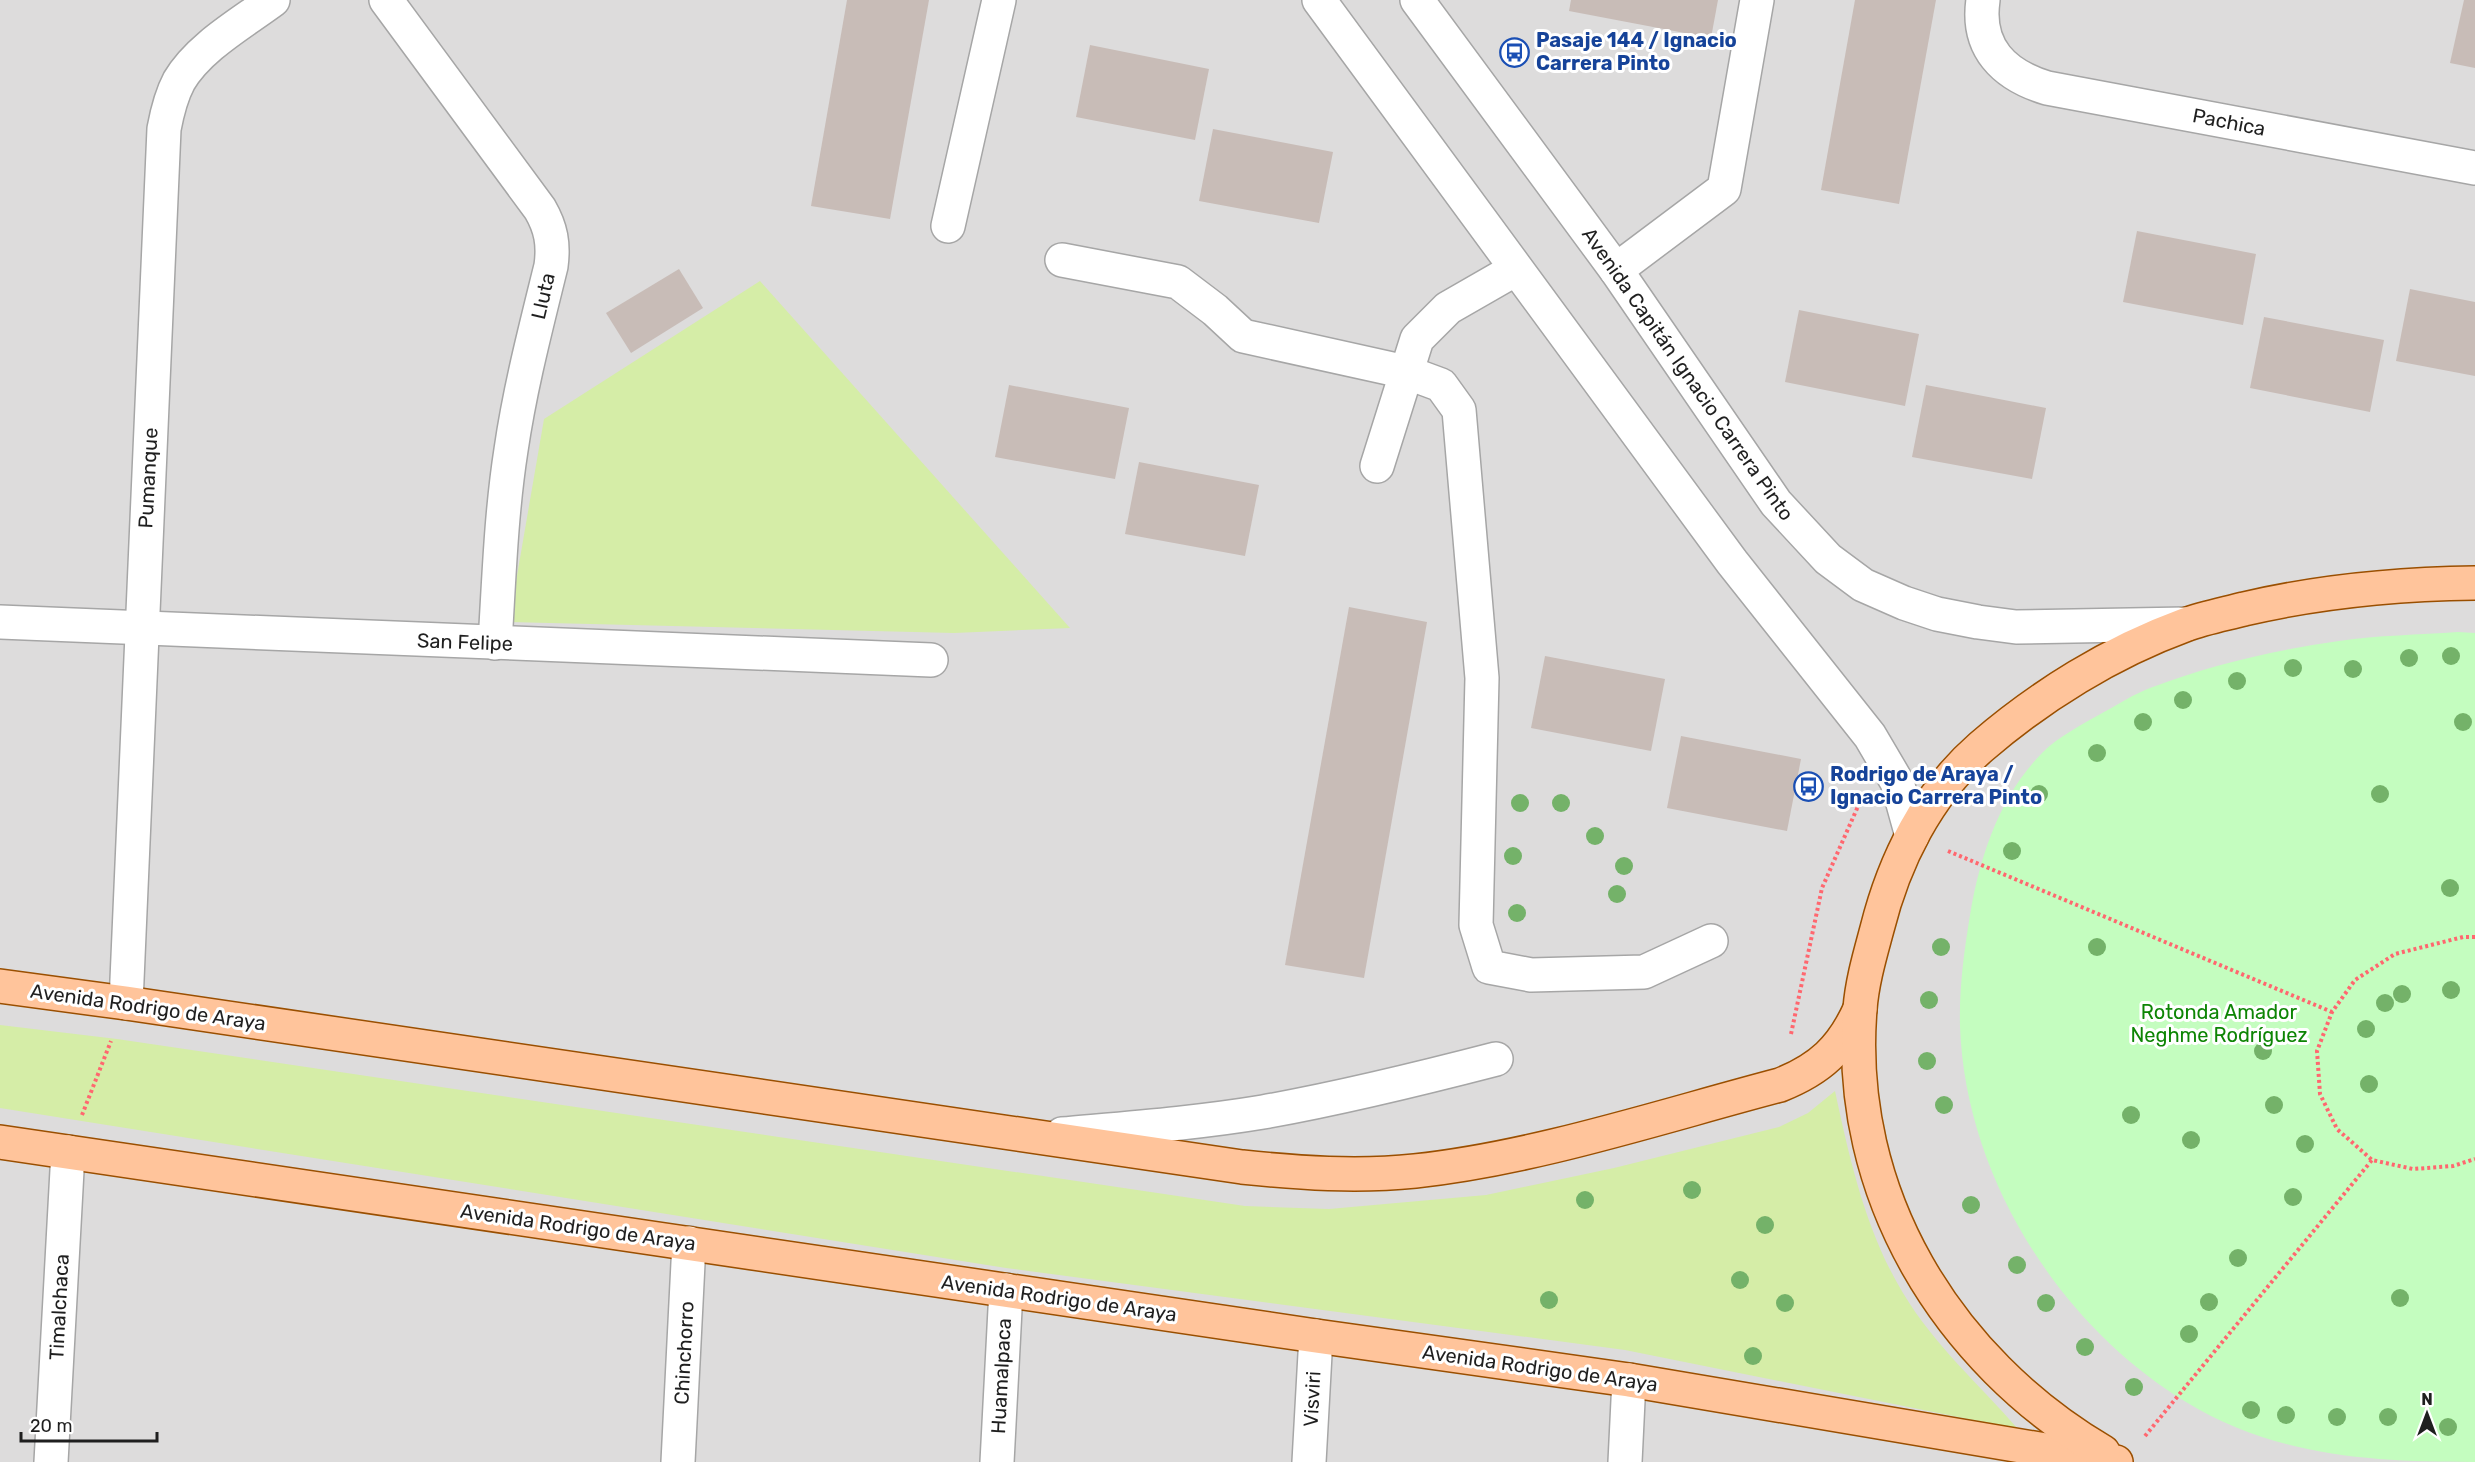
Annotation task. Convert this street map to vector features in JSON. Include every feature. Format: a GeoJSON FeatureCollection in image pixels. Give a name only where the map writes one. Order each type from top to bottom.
{"type":"FeatureCollection","features":[{"type":"Feature","properties":{"kind":"main road"},"geometry":{"type":"LineString","coordinates":[[2125,1456],[2066,1430],[2016,1390],[1950,1316],[1925,1281],[1884,1194],[1869,1142],[1860,1088],[1860,1009],[1868,962],[1894,874],[1929,806],[1952,777],[1979,749],[2041,700],[2119,653],[2186,624],[2303,596],[2417,584],[2475,583]]}},
{"type":"Feature","properties":{"kind":"main road","name":"Avenida Rodrigo de Araya"},"geometry":{"type":"LineString","coordinates":[[0,986],[1242,1167],[1299,1173],[1357,1174],[1414,1171],[1478,1162],[1544,1147],[1779,1085],[1804,1075],[1827,1059],[1850,1031],[1860,1009]]}},
{"type":"Feature","properties":{"kind":"main road","name":"Avenida Rodrigo de Araya"},"geometry":{"type":"LineString","coordinates":[[0,1142],[1629,1380],[2125,1456]]}},
{"type":"Feature","properties":{"kind":"street","name":"Pumanque"},"geometry":{"type":"LineString","coordinates":[[126,1003],[164,129],[167,113],[179,81],[195,60],[273,0]]}},
{"type":"Feature","properties":{"kind":"street","name":"Lluta"},"geometry":{"type":"LineString","coordinates":[[386,0],[540,209],[551,233],[553,250],[551,266],[518,405],[504,501],[495,643]]}},
{"type":"Feature","properties":{"kind":"street"},"geometry":{"type":"LineString","coordinates":[[948,225],[999,0]]}},
{"type":"Feature","properties":{"kind":"street"},"geometry":{"type":"LineString","coordinates":[[1319,0],[1732,562],[1870,736],[1897,782],[1912,836]]}},
{"type":"Feature","properties":{"kind":"street","name":"Avenida Capitán Ignacio Carrera Pinto"},"geometry":{"type":"LineString","coordinates":[[1417,0],[1616,270],[1776,503],[1828,559],[1863,585],[1937,614],[1978,622],[2016,627],[2186,624]]}},
{"type":"Feature","properties":{"kind":"street"},"geometry":{"type":"LineString","coordinates":[[1616,270],[1724,189],[1757,0]]}},
{"type":"Feature","properties":{"kind":"street","name":"Pachica"},"geometry":{"type":"LineString","coordinates":[[1983,0],[1981,13],[1984,35],[1994,54],[2008,70],[2026,82],[2047,88],[2475,168]]}},
{"type":"Feature","properties":{"kind":"street"},"geometry":{"type":"LineString","coordinates":[[1062,260],[1178,282],[1215,310],[1242,336],[1406,372],[1441,385],[1459,410],[1482,678],[1476,925],[1490,967],[1531,975],[1644,972],[1711,940]]}},
{"type":"Feature","properties":{"kind":"street"},"geometry":{"type":"LineString","coordinates":[[1377,466],[1417,339],[1448,308],[1516,269]]}},
{"type":"Feature","properties":{"kind":"street","name":"San Felipe"},"geometry":{"type":"LineString","coordinates":[[0,622],[931,660]]}},
{"type":"Feature","properties":{"kind":"street"},"geometry":{"type":"LineString","coordinates":[[1034,1137],[1148,1127],[1262,1112],[1380,1089],[1496,1059]]}},
{"type":"Feature","properties":{"kind":"street","name":"Timalchaca"},"geometry":{"type":"LineString","coordinates":[[51,1462],[68,1152]]}},
{"type":"Feature","properties":{"kind":"street","name":"Chinchorro"},"geometry":{"type":"LineString","coordinates":[[678,1462],[689,1244]]}},
{"type":"Feature","properties":{"kind":"street","name":"Huamalpaca"},"geometry":{"type":"LineString","coordinates":[[997,1462],[1006,1290]]}},
{"type":"Feature","properties":{"kind":"street","name":"Visviri"},"geometry":{"type":"LineString","coordinates":[[1309,1462],[1316,1336]]}},
{"type":"Feature","properties":{"kind":"street"},"geometry":{"type":"LineString","coordinates":[[1625,1462],[1629,1380]]}},
{"type":"Feature","properties":{"kind":"path"},"geometry":{"type":"LineString","coordinates":[[1779,1085],[1822,888],[1860,803]]}},
{"type":"Feature","properties":{"kind":"path"},"geometry":{"type":"LineString","coordinates":[[1912,836],[2332,1012]]}},
{"type":"Feature","properties":{"kind":"path"},"geometry":{"type":"LineString","coordinates":[[2475,936],[2395,954],[2355,980],[2332,1012],[2317,1051],[2320,1094],[2337,1129],[2372,1160],[2413,1169],[2453,1166],[2475,1159]]}},
{"type":"Feature","properties":{"kind":"path"},"geometry":{"type":"LineString","coordinates":[[68,1152],[126,1003]]}},
{"type":"Feature","properties":{"kind":"path"},"geometry":{"type":"LineString","coordinates":[[2125,1456],[2372,1160]]}},
{"type":"Feature","properties":{"kind":"shaded area"},"geometry":{"type":"Polygon","coordinates":[[[0,0],[2475,0],[2475,1462],[0,1462],[0,0]]]}},
{"type":"Feature","properties":{"kind":"green space"},"geometry":{"type":"Polygon","coordinates":[[[760,281],[1070,628],[954,633],[509,622],[544,419],[760,281]]]}},
{"type":"Feature","properties":{"kind":"green space","name":"Rotonda Amador Neghme Rodríguez"},"geometry":{"type":"Polygon","coordinates":[[[2458,632],[2475,633],[2475,1462],[2362,1458],[2326,1453],[2255,1435],[2186,1402],[2140,1370],[2098,1332],[2060,1289],[2027,1241],[2000,1191],[1980,1137],[1966,1082],[1960,1026],[1962,970],[1974,893],[1994,828],[2003,808],[2027,770],[2056,741],[2132,696],[2150,688],[2243,659],[2354,639],[2458,632]]]}},
{"type":"Feature","properties":{"kind":"green space"},"geometry":{"type":"Polygon","coordinates":[[[0,1025],[117,1039],[1245,1206],[1329,1209],[1486,1195],[1614,1168],[1779,1127],[1808,1113],[1835,1091],[1861,1195],[1869,1221],[1890,1270],[1915,1312],[1929,1330],[2018,1429],[1625,1350],[1006,1268],[0,1108],[0,1025]]]}},
{"type":"Feature","properties":{"kind":"building"},"geometry":{"type":"Polygon","coordinates":[[[847,0],[929,0],[890,219],[811,206],[847,0]]]}},
{"type":"Feature","properties":{"kind":"building"},"geometry":{"type":"Polygon","coordinates":[[[1571,0],[1718,0],[1711,38],[1569,11],[1571,0]]]}},
{"type":"Feature","properties":{"kind":"building"},"geometry":{"type":"Polygon","coordinates":[[[1855,0],[1936,0],[1899,204],[1821,190],[1855,0]]]}},
{"type":"Feature","properties":{"kind":"building"},"geometry":{"type":"Polygon","coordinates":[[[2464,0],[2475,0],[2475,68],[2450,63],[2464,0]]]}},
{"type":"Feature","properties":{"kind":"building"},"geometry":{"type":"Polygon","coordinates":[[[1090,45],[1209,69],[1195,140],[1076,117],[1090,45]]]}},
{"type":"Feature","properties":{"kind":"building"},"geometry":{"type":"Polygon","coordinates":[[[1213,129],[1333,152],[1319,223],[1199,201],[1213,129]]]}},
{"type":"Feature","properties":{"kind":"building"},"geometry":{"type":"Polygon","coordinates":[[[2137,231],[2256,254],[2243,325],[2123,302],[2137,231]]]}},
{"type":"Feature","properties":{"kind":"building"},"geometry":{"type":"Polygon","coordinates":[[[679,269],[703,308],[631,353],[606,313],[679,269]]]}},
{"type":"Feature","properties":{"kind":"building"},"geometry":{"type":"Polygon","coordinates":[[[2410,289],[2475,302],[2475,376],[2396,361],[2410,289]]]}},
{"type":"Feature","properties":{"kind":"building"},"geometry":{"type":"Polygon","coordinates":[[[1799,310],[1919,334],[1905,406],[1785,382],[1799,310]]]}},
{"type":"Feature","properties":{"kind":"building"},"geometry":{"type":"Polygon","coordinates":[[[2264,317],[2384,340],[2370,412],[2250,388],[2264,317]]]}},
{"type":"Feature","properties":{"kind":"building"},"geometry":{"type":"Polygon","coordinates":[[[1009,385],[1129,408],[1115,479],[995,457],[1009,385]]]}},
{"type":"Feature","properties":{"kind":"building"},"geometry":{"type":"Polygon","coordinates":[[[1926,385],[2046,408],[2032,479],[1912,457],[1926,385]]]}},
{"type":"Feature","properties":{"kind":"building"},"geometry":{"type":"Polygon","coordinates":[[[1139,462],[1259,485],[1245,556],[1125,534],[1139,462]]]}},
{"type":"Feature","properties":{"kind":"building"},"geometry":{"type":"Polygon","coordinates":[[[1349,607],[1427,622],[1364,978],[1285,965],[1349,607]]]}},
{"type":"Feature","properties":{"kind":"building"},"geometry":{"type":"Polygon","coordinates":[[[1545,656],[1665,679],[1651,751],[1531,728],[1545,656]]]}},
{"type":"Feature","properties":{"kind":"building"},"geometry":{"type":"Polygon","coordinates":[[[1681,736],[1801,759],[1787,831],[1667,808],[1681,736]]]}},
{"type":"Feature","properties":{"kind":"place","name":"Pasaje 144 / Ignacio Carrera Pinto"},"geometry":{"type":"Point","coordinates":[1515,52]}},
{"type":"Feature","properties":{"kind":"place","name":"Rodrigo de Araya / Ignacio Carrera Pinto"},"geometry":{"type":"Point","coordinates":[1809,786]}}]}
